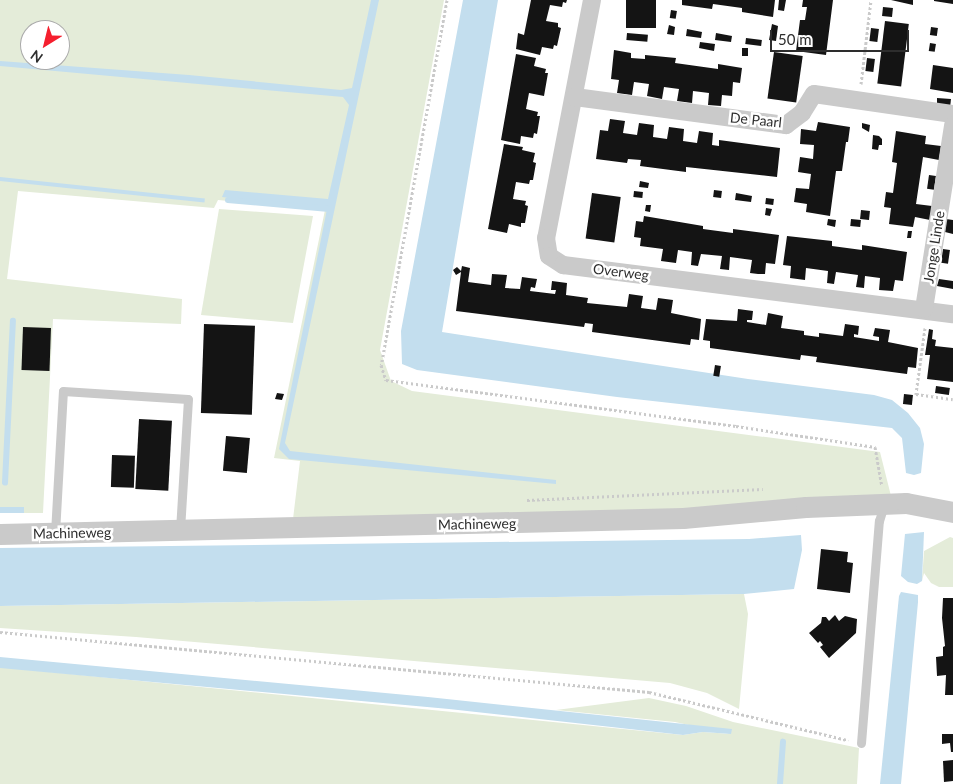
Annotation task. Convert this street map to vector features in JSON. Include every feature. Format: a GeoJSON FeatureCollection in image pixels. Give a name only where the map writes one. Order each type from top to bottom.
{"type":"FeatureCollection","features":[{"type":"Feature","properties":{"kind":"street","name":"Overweg"},"geometry":{"type":"LineString","coordinates":[[592,0],[546,238],[549,256],[563,265],[953,314]]}},
{"type":"Feature","properties":{"kind":"street","name":"De Paarl"},"geometry":{"type":"LineString","coordinates":[[574,97],[786,125],[802,113],[814,94],[953,114]]}},
{"type":"Feature","properties":{"kind":"street","name":"Jonge Linde"},"geometry":{"type":"LineString","coordinates":[[926,310],[953,125]]}},
{"type":"Feature","properties":{"kind":"street","name":"Machineweg"},"geometry":{"type":"LineString","coordinates":[[0,534],[682,518],[806,507],[906,502],[953,512]]}},
{"type":"Feature","properties":{"kind":"lane"},"geometry":{"type":"LineString","coordinates":[[55,533],[63,391],[188,399],[180,530]]}},
{"type":"Feature","properties":{"kind":"lane"},"geometry":{"type":"LineString","coordinates":[[861,743],[879,521],[884,503]]}},
{"type":"Feature","properties":{"kind":"path"},"geometry":{"type":"LineString","coordinates":[[447,0],[381,365],[386,380],[736,426],[875,447],[884,503]]}},
{"type":"Feature","properties":{"kind":"path"},"geometry":{"type":"LineString","coordinates":[[859,100],[871,0]]}},
{"type":"Feature","properties":{"kind":"path"},"geometry":{"type":"LineString","coordinates":[[926,310],[916,394],[953,399]]}},
{"type":"Feature","properties":{"kind":"path"},"geometry":{"type":"LineString","coordinates":[[0,632],[649,692],[861,743]]}},
{"type":"Feature","properties":{"kind":"green space"},"geometry":{"type":"Polygon","coordinates":[[[0,0],[444,0],[380,350],[391,381],[412,391],[880,452],[891,496],[683,518],[293,519],[300,461],[274,458],[325,210],[218,200],[214,208],[18,191],[7,279],[182,299],[181,324],[53,319],[43,513],[0,513],[0,0]]]}},
{"type":"Feature","properties":{"kind":"green space"},"geometry":{"type":"Polygon","coordinates":[[[219,209],[313,216],[293,323],[201,315],[219,209]]]}},
{"type":"Feature","properties":{"kind":"green space"},"geometry":{"type":"Polygon","coordinates":[[[950,537],[953,538],[953,587],[939,587],[931,583],[924,573],[922,581],[924,551],[950,537]]]}},
{"type":"Feature","properties":{"kind":"green space"},"geometry":{"type":"Polygon","coordinates":[[[744,594],[748,614],[739,709],[707,693],[670,683],[136,637],[0,628],[0,606],[744,594]]]}},
{"type":"Feature","properties":{"kind":"green space"},"geometry":{"type":"Polygon","coordinates":[[[0,667],[683,735],[703,732],[731,734],[675,722],[556,710],[649,698],[686,706],[733,722],[859,748],[857,784],[0,784],[0,667]]]}},
{"type":"Feature","properties":{"kind":"water"},"geometry":{"type":"Polygon","coordinates":[[[371,0],[379,0],[285,443],[290,451],[556,480],[556,484],[289,459],[279,449],[327,209],[222,197],[225,190],[328,199],[349,105],[343,97],[44,70],[70,70],[70,66],[189,75],[341,90],[352,88],[371,0]]]}},
{"type":"Feature","properties":{"kind":"water"},"geometry":{"type":"Polygon","coordinates":[[[463,0],[498,0],[442,332],[748,379],[874,395],[892,400],[908,413],[920,428],[924,444],[921,473],[914,475],[906,473],[902,438],[892,428],[617,397],[417,370],[402,364],[401,331],[463,0]]]}},
{"type":"Feature","properties":{"kind":"water"},"geometry":{"type":"Polygon","coordinates":[[[0,61],[20,62],[20,68],[0,66],[0,61]]]}},
{"type":"Feature","properties":{"kind":"water"},"geometry":{"type":"Polygon","coordinates":[[[0,177],[205,199],[204,203],[0,181],[0,177]]]}},
{"type":"Feature","properties":{"kind":"water"},"geometry":{"type":"Polygon","coordinates":[[[0,507],[24,507],[24,513],[0,513],[0,507]]]}},
{"type":"Feature","properties":{"kind":"water"},"geometry":{"type":"Polygon","coordinates":[[[924,532],[922,581],[917,584],[908,582],[901,576],[905,534],[924,532]]]}},
{"type":"Feature","properties":{"kind":"water"},"geometry":{"type":"Polygon","coordinates":[[[801,535],[802,550],[794,589],[744,594],[0,606],[0,548],[749,539],[801,535]]]}},
{"type":"Feature","properties":{"kind":"water"},"geometry":{"type":"Polygon","coordinates":[[[901,592],[918,595],[918,602],[901,784],[880,784],[899,596],[901,592]]]}},
{"type":"Feature","properties":{"kind":"water"},"geometry":{"type":"Polygon","coordinates":[[[0,657],[428,697],[732,729],[731,734],[703,732],[683,735],[449,709],[0,668],[0,657]]]}},
{"type":"Feature","properties":{"kind":"building"},"geometry":{"type":"Polygon","coordinates":[[[531,0],[567,0],[566,3],[563,2],[562,7],[550,5],[546,21],[558,23],[558,27],[561,28],[557,46],[554,45],[553,49],[542,47],[540,55],[516,49],[518,33],[524,35],[531,0]]]}},
{"type":"Feature","properties":{"kind":"building"},"geometry":{"type":"Polygon","coordinates":[[[626,0],[656,0],[656,28],[626,28],[626,0]]]}},
{"type":"Feature","properties":{"kind":"building"},"geometry":{"type":"Polygon","coordinates":[[[682,0],[775,0],[773,17],[742,12],[742,8],[713,4],[712,9],[682,5],[682,0]]]}},
{"type":"Feature","properties":{"kind":"building"},"geometry":{"type":"Polygon","coordinates":[[[779,0],[786,0],[784,11],[778,10],[779,0]]]}},
{"type":"Feature","properties":{"kind":"building"},"geometry":{"type":"Polygon","coordinates":[[[803,0],[833,0],[826,55],[796,51],[800,20],[805,20],[807,7],[802,7],[803,0]]]}},
{"type":"Feature","properties":{"kind":"building"},"geometry":{"type":"Polygon","coordinates":[[[891,0],[913,0],[913,5],[891,0]]]}},
{"type":"Feature","properties":{"kind":"building"},"geometry":{"type":"Polygon","coordinates":[[[953,0],[953,4],[934,1],[953,0]]]}},
{"type":"Feature","properties":{"kind":"building"},"geometry":{"type":"Polygon","coordinates":[[[883,7],[893,8],[892,17],[882,16],[883,7]]]}},
{"type":"Feature","properties":{"kind":"building"},"geometry":{"type":"Polygon","coordinates":[[[671,10],[677,11],[676,19],[670,18],[671,10]]]}},
{"type":"Feature","properties":{"kind":"building"},"geometry":{"type":"Polygon","coordinates":[[[885,21],[909,24],[901,86],[877,84],[885,21]]]}},
{"type":"Feature","properties":{"kind":"building"},"geometry":{"type":"Polygon","coordinates":[[[772,24],[778,26],[776,41],[769,40],[772,24]]]}},
{"type":"Feature","properties":{"kind":"building"},"geometry":{"type":"Polygon","coordinates":[[[669,25],[675,27],[674,35],[667,34],[669,25]]]}},
{"type":"Feature","properties":{"kind":"building"},"geometry":{"type":"Polygon","coordinates":[[[931,27],[938,28],[937,36],[930,35],[931,27]]]}},
{"type":"Feature","properties":{"kind":"building"},"geometry":{"type":"Polygon","coordinates":[[[871,28],[879,29],[877,42],[869,41],[871,28]]]}},
{"type":"Feature","properties":{"kind":"building"},"geometry":{"type":"Polygon","coordinates":[[[687,29],[702,32],[701,38],[686,36],[687,29]]]}},
{"type":"Feature","properties":{"kind":"building"},"geometry":{"type":"Polygon","coordinates":[[[627,33],[648,35],[647,42],[626,40],[627,33]]]}},
{"type":"Feature","properties":{"kind":"building"},"geometry":{"type":"Polygon","coordinates":[[[716,33],[732,36],[731,42],[715,40],[716,33]]]}},
{"type":"Feature","properties":{"kind":"building"},"geometry":{"type":"Polygon","coordinates":[[[746,38],[762,40],[761,46],[745,44],[746,38]]]}},
{"type":"Feature","properties":{"kind":"building"},"geometry":{"type":"Polygon","coordinates":[[[700,42],[715,44],[714,51],[699,48],[700,42]]]}},
{"type":"Feature","properties":{"kind":"building"},"geometry":{"type":"Polygon","coordinates":[[[930,43],[936,44],[935,52],[929,51],[930,43]]]}},
{"type":"Feature","properties":{"kind":"building"},"geometry":{"type":"Polygon","coordinates":[[[742,48],[748,48],[748,56],[742,56],[742,48]]]}},
{"type":"Feature","properties":{"kind":"building"},"geometry":{"type":"Polygon","coordinates":[[[614,50],[631,53],[631,58],[645,59],[645,55],[676,58],[675,63],[718,69],[718,64],[742,68],[740,83],[733,82],[732,96],[722,95],[721,106],[708,105],[709,93],[693,91],[692,103],[677,101],[679,89],[664,87],[662,99],[647,96],[649,84],[634,82],[632,95],[617,93],[619,80],[611,79],[614,50]]]}},
{"type":"Feature","properties":{"kind":"building"},"geometry":{"type":"Polygon","coordinates":[[[774,52],[803,56],[796,103],[767,99],[774,52]]]}},
{"type":"Feature","properties":{"kind":"building"},"geometry":{"type":"Polygon","coordinates":[[[516,54],[536,58],[534,66],[546,69],[545,73],[548,73],[544,96],[529,93],[526,109],[538,112],[537,116],[540,116],[537,134],[534,133],[533,138],[521,136],[520,144],[501,140],[516,54]]]}},
{"type":"Feature","properties":{"kind":"building"},"geometry":{"type":"Polygon","coordinates":[[[867,58],[875,59],[873,72],[865,71],[867,58]]]}},
{"type":"Feature","properties":{"kind":"building"},"geometry":{"type":"Polygon","coordinates":[[[933,65],[953,68],[953,93],[930,89],[933,65]]]}},
{"type":"Feature","properties":{"kind":"building"},"geometry":{"type":"Polygon","coordinates":[[[937,98],[951,99],[950,108],[937,106],[937,98]]]}},
{"type":"Feature","properties":{"kind":"building"},"geometry":{"type":"Polygon","coordinates":[[[610,119],[625,121],[623,133],[637,135],[639,123],[654,125],[653,137],[667,139],[669,127],[684,129],[683,141],[697,143],[699,131],[713,133],[712,145],[719,146],[719,140],[780,148],[777,177],[686,167],[686,172],[640,166],[641,160],[628,159],[627,163],[596,159],[600,130],[608,131],[610,119]]]}},
{"type":"Feature","properties":{"kind":"building"},"geometry":{"type":"Polygon","coordinates":[[[818,122],[850,127],[842,171],[836,171],[830,216],[806,212],[807,204],[794,202],[796,188],[809,189],[811,174],[798,172],[800,157],[813,159],[814,145],[800,144],[801,129],[816,131],[818,122]]]}},
{"type":"Feature","properties":{"kind":"building"},"geometry":{"type":"Polygon","coordinates":[[[862,123],[870,125],[869,132],[862,128],[862,123]]]}},
{"type":"Feature","properties":{"kind":"building"},"geometry":{"type":"Polygon","coordinates":[[[896,131],[926,136],[925,144],[941,146],[939,160],[923,157],[916,204],[932,206],[930,220],[915,217],[913,227],[889,224],[891,208],[884,207],[886,192],[893,193],[897,163],[892,162],[896,131]]]}},
{"type":"Feature","properties":{"kind":"building"},"geometry":{"type":"Polygon","coordinates":[[[873,135],[879,136],[882,139],[882,145],[879,145],[878,150],[872,149],[873,135]]]}},
{"type":"Feature","properties":{"kind":"building"},"geometry":{"type":"Polygon","coordinates":[[[504,144],[523,147],[522,150],[535,153],[533,162],[536,163],[533,180],[530,180],[529,184],[516,182],[513,199],[526,201],[525,205],[528,206],[525,223],[521,223],[521,227],[509,224],[507,233],[488,229],[504,144]]]}},
{"type":"Feature","properties":{"kind":"building"},"geometry":{"type":"Polygon","coordinates":[[[929,175],[936,176],[934,190],[927,189],[929,175]]]}},
{"type":"Feature","properties":{"kind":"building"},"geometry":{"type":"Polygon","coordinates":[[[640,181],[649,183],[648,188],[639,187],[640,181]]]}},
{"type":"Feature","properties":{"kind":"building"},"geometry":{"type":"Polygon","coordinates":[[[714,190],[722,191],[721,198],[713,197],[714,190]]]}},
{"type":"Feature","properties":{"kind":"building"},"geometry":{"type":"Polygon","coordinates":[[[634,191],[643,192],[642,198],[633,197],[634,191]]]}},
{"type":"Feature","properties":{"kind":"building"},"geometry":{"type":"Polygon","coordinates":[[[592,193],[621,197],[614,243],[586,239],[592,193]]]}},
{"type":"Feature","properties":{"kind":"building"},"geometry":{"type":"Polygon","coordinates":[[[736,193],[752,196],[751,202],[735,200],[736,193]]]}},
{"type":"Feature","properties":{"kind":"building"},"geometry":{"type":"Polygon","coordinates":[[[766,198],[774,199],[773,205],[765,204],[766,198]]]}},
{"type":"Feature","properties":{"kind":"building"},"geometry":{"type":"Polygon","coordinates":[[[646,205],[651,205],[650,212],[645,211],[646,205]]]}},
{"type":"Feature","properties":{"kind":"building"},"geometry":{"type":"Polygon","coordinates":[[[766,208],[772,209],[770,216],[765,215],[766,208]]]}},
{"type":"Feature","properties":{"kind":"building"},"geometry":{"type":"Polygon","coordinates":[[[861,210],[870,211],[869,220],[860,219],[861,210]]]}},
{"type":"Feature","properties":{"kind":"building"},"geometry":{"type":"Polygon","coordinates":[[[644,216],[703,226],[703,229],[733,233],[733,229],[779,235],[775,264],[766,263],[765,274],[750,273],[752,260],[730,257],[729,270],[720,269],[722,256],[701,254],[698,266],[691,265],[692,252],[678,250],[676,263],[661,261],[663,249],[640,246],[641,238],[634,237],[636,221],[643,222],[644,216]]]}},
{"type":"Feature","properties":{"kind":"building"},"geometry":{"type":"Polygon","coordinates":[[[828,219],[836,220],[835,227],[827,225],[828,219]]]}},
{"type":"Feature","properties":{"kind":"building"},"geometry":{"type":"Polygon","coordinates":[[[851,219],[861,220],[860,227],[850,226],[851,219]]]}},
{"type":"Feature","properties":{"kind":"building"},"geometry":{"type":"Polygon","coordinates":[[[946,219],[953,220],[953,234],[945,232],[946,219]]]}},
{"type":"Feature","properties":{"kind":"building"},"geometry":{"type":"Polygon","coordinates":[[[908,231],[912,231],[911,238],[907,238],[908,231]]]}},
{"type":"Feature","properties":{"kind":"building"},"geometry":{"type":"Polygon","coordinates":[[[787,236],[832,241],[832,246],[862,250],[862,245],[907,252],[903,281],[895,280],[893,291],[879,290],[880,278],[865,276],[864,288],[856,287],[858,275],[836,272],[834,284],[827,283],[828,271],[806,268],[805,280],[790,278],[791,266],[783,265],[787,236]]]}},
{"type":"Feature","properties":{"kind":"building"},"geometry":{"type":"Polygon","coordinates":[[[943,249],[950,250],[948,264],[941,263],[943,249]]]}},
{"type":"Feature","properties":{"kind":"building"},"geometry":{"type":"Polygon","coordinates":[[[462,266],[470,268],[468,282],[491,285],[492,274],[507,275],[505,288],[520,289],[522,277],[537,279],[535,288],[531,287],[530,291],[555,294],[556,290],[551,290],[552,281],[567,283],[566,295],[588,298],[587,303],[627,307],[629,294],[643,296],[641,308],[656,310],[658,298],[673,300],[671,313],[701,319],[699,340],[691,339],[690,345],[592,332],[593,324],[585,323],[584,327],[456,311],[461,272],[456,275],[453,270],[457,267],[461,271],[462,266]]]}},
{"type":"Feature","properties":{"kind":"building"},"geometry":{"type":"Polygon","coordinates":[[[939,279],[953,281],[953,289],[937,286],[939,279]]]}},
{"type":"Feature","properties":{"kind":"building"},"geometry":{"type":"Polygon","coordinates":[[[738,309],[753,311],[752,320],[747,320],[747,322],[766,325],[768,313],[783,316],[781,328],[804,331],[804,335],[819,337],[819,333],[843,336],[845,324],[859,326],[858,335],[854,334],[854,337],[879,341],[879,337],[873,336],[875,328],[890,330],[888,342],[918,348],[916,368],[908,367],[907,374],[816,362],[817,357],[801,355],[800,360],[710,348],[710,341],[703,340],[706,319],[737,321],[738,309]]]}},
{"type":"Feature","properties":{"kind":"building"},"geometry":{"type":"Polygon","coordinates":[[[204,324],[255,326],[252,415],[201,413],[204,324]]]}},
{"type":"Feature","properties":{"kind":"building"},"geometry":{"type":"Polygon","coordinates":[[[23,327],[51,328],[49,371],[21,370],[23,327]]]}},
{"type":"Feature","properties":{"kind":"building"},"geometry":{"type":"Polygon","coordinates":[[[929,329],[933,330],[932,339],[936,340],[935,346],[953,348],[953,382],[927,379],[930,355],[925,355],[929,329]]]}},
{"type":"Feature","properties":{"kind":"building"},"geometry":{"type":"Polygon","coordinates":[[[715,365],[721,366],[719,377],[713,376],[715,365]]]}},
{"type":"Feature","properties":{"kind":"building"},"geometry":{"type":"Polygon","coordinates":[[[936,386],[950,388],[949,395],[935,393],[936,386]]]}},
{"type":"Feature","properties":{"kind":"building"},"geometry":{"type":"Polygon","coordinates":[[[277,393],[284,394],[282,400],[275,399],[277,393]]]}},
{"type":"Feature","properties":{"kind":"building"},"geometry":{"type":"Polygon","coordinates":[[[904,394],[913,395],[912,405],[903,404],[904,394]]]}},
{"type":"Feature","properties":{"kind":"building"},"geometry":{"type":"Polygon","coordinates":[[[139,419],[172,421],[168,491],[135,489],[139,419]]]}},
{"type":"Feature","properties":{"kind":"building"},"geometry":{"type":"Polygon","coordinates":[[[226,436],[250,438],[247,473],[223,471],[226,436]]]}},
{"type":"Feature","properties":{"kind":"building"},"geometry":{"type":"Polygon","coordinates":[[[112,455],[135,456],[134,488],[111,487],[112,455]]]}},
{"type":"Feature","properties":{"kind":"building"},"geometry":{"type":"Polygon","coordinates":[[[821,549],[848,552],[847,562],[853,563],[850,593],[817,589],[821,549]]]}},
{"type":"Feature","properties":{"kind":"building"},"geometry":{"type":"Polygon","coordinates":[[[943,598],[953,598],[953,695],[945,695],[946,675],[937,676],[936,657],[943,656],[943,647],[945,646],[942,618],[943,598]]]}},
{"type":"Feature","properties":{"kind":"building"},"geometry":{"type":"Polygon","coordinates":[[[835,615],[839,621],[845,616],[857,619],[856,633],[829,658],[820,647],[823,645],[820,641],[818,643],[809,633],[821,623],[822,617],[826,617],[829,621],[835,615]]]}},
{"type":"Feature","properties":{"kind":"building"},"geometry":{"type":"Polygon","coordinates":[[[942,734],[953,734],[953,752],[951,752],[950,743],[942,744],[942,734]]]}},
{"type":"Feature","properties":{"kind":"building"},"geometry":{"type":"Polygon","coordinates":[[[953,760],[953,781],[944,782],[943,761],[953,760]]]}},
{"type":"Feature","properties":{"kind":"waterway"},"geometry":{"type":"LineString","coordinates":[[228,200],[329,209]]}},
{"type":"Feature","properties":{"kind":"waterway"},"geometry":{"type":"LineString","coordinates":[[5,483],[13,321]]}},
{"type":"Feature","properties":{"kind":"waterway"},"geometry":{"type":"LineString","coordinates":[[780,784],[783,742]]}}]}
